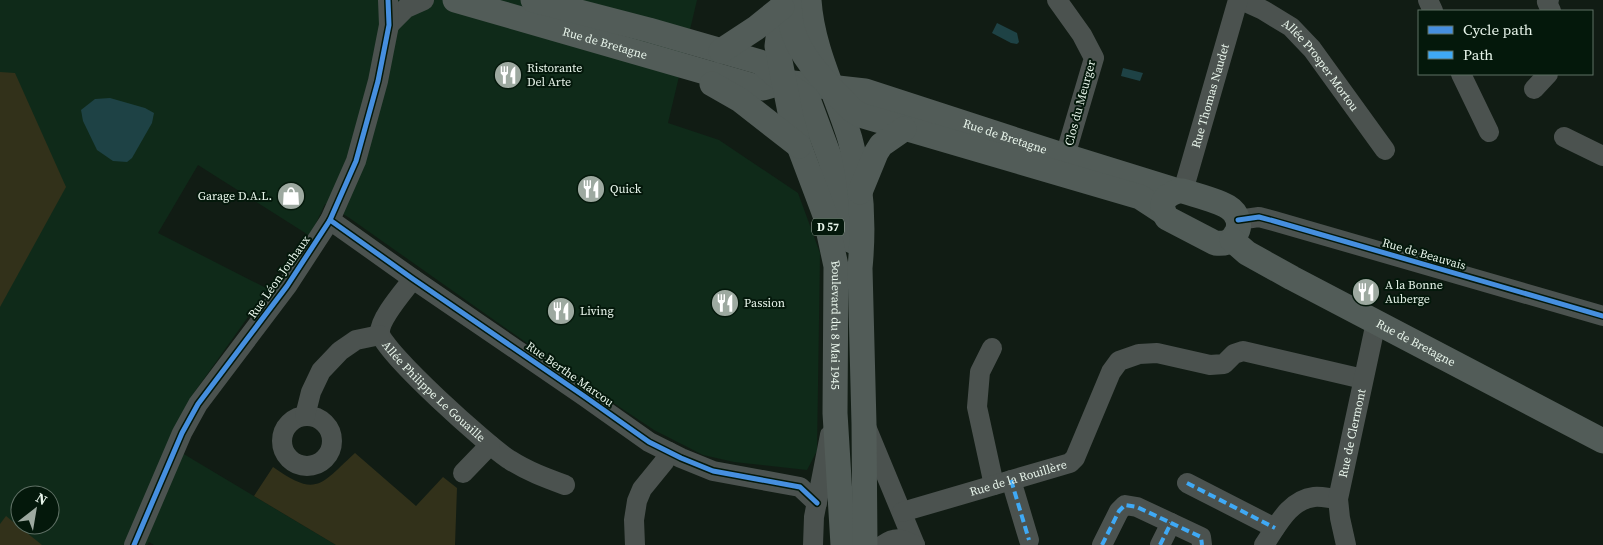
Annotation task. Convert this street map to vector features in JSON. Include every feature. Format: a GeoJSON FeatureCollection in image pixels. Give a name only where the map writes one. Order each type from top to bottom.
{"type":"FeatureCollection","features":[{"type":"Feature","properties":{"kind":"main road","name":"Rue de Bretagne"},"geometry":{"type":"LineString","coordinates":[[455,0],[684,67],[763,88],[784,82],[865,91],[1228,207],[1235,214],[1235,230],[1247,253],[1603,440]]}},
{"type":"Feature","properties":{"kind":"main road","name":"Rue de Bretagne"},"geometry":{"type":"LineString","coordinates":[[533,0],[760,62],[784,82]]}},
{"type":"Feature","properties":{"kind":"main road"},"geometry":{"type":"LineString","coordinates":[[684,67],[740,100],[799,146],[832,87],[814,38],[809,0]]}},
{"type":"Feature","properties":{"kind":"main road"},"geometry":{"type":"LineString","coordinates":[[721,51],[756,28],[785,2],[799,45],[812,66],[832,87]]}},
{"type":"Feature","properties":{"kind":"main road","name":"Boulevard du 8 Mai 1945"},"geometry":{"type":"LineString","coordinates":[[785,2],[777,46],[790,117],[825,215],[836,266],[834,413],[843,545]]}},
{"type":"Feature","properties":{"kind":"main road"},"geometry":{"type":"LineString","coordinates":[[814,38],[865,91]]}},
{"type":"Feature","properties":{"kind":"main road"},"geometry":{"type":"LineString","coordinates":[[784,82],[808,99],[831,161],[860,268]]}},
{"type":"Feature","properties":{"kind":"main road","name":"Rue de Bretagne"},"geometry":{"type":"LineString","coordinates":[[832,87],[852,110],[860,115],[1140,198],[1163,212],[1167,218],[1215,243],[1224,244],[1235,230]]}},
{"type":"Feature","properties":{"kind":"main road","name":"D 57"},"geometry":{"type":"LineString","coordinates":[[832,87],[850,140],[860,192],[865,545]]}},
{"type":"Feature","properties":{"kind":"main road"},"geometry":{"type":"LineString","coordinates":[[860,192],[881,145],[904,129]]}},
{"type":"Feature","properties":{"kind":"main road"},"geometry":{"type":"LineString","coordinates":[[1163,212],[1163,202],[1167,195],[1180,191]]}},
{"type":"Feature","properties":{"kind":"street","name":"Rue Léon Jouhaux"},"geometry":{"type":"LineString","coordinates":[[134,545],[182,433],[198,404],[287,286],[330,220],[356,162],[378,80],[389,26],[388,0]]}},
{"type":"Feature","properties":{"kind":"street"},"geometry":{"type":"LineString","coordinates":[[389,26],[406,8],[424,0]]}},
{"type":"Feature","properties":{"kind":"street","name":"Clos du Meurger"},"geometry":{"type":"LineString","coordinates":[[1058,0],[1082,35],[1094,58],[1065,156]]}},
{"type":"Feature","properties":{"kind":"street","name":"Allée Prosper Mortou"},"geometry":{"type":"LineString","coordinates":[[1239,0],[1263,10],[1291,27],[1312,48],[1385,150]]}},
{"type":"Feature","properties":{"kind":"street","name":"Rue Thomas Naudet"},"geometry":{"type":"LineString","coordinates":[[1180,191],[1239,0]]}},
{"type":"Feature","properties":{"kind":"street"},"geometry":{"type":"LineString","coordinates":[[1461,75],[1489,132]]}},
{"type":"Feature","properties":{"kind":"street"},"geometry":{"type":"LineString","coordinates":[[1534,89],[1547,75]]}},
{"type":"Feature","properties":{"kind":"street"},"geometry":{"type":"LineString","coordinates":[[1564,137],[1603,156]]}},
{"type":"Feature","properties":{"kind":"street","name":"Rue de Beauvais"},"geometry":{"type":"LineString","coordinates":[[1235,230],[1259,217],[1603,316]]}},
{"type":"Feature","properties":{"kind":"street","name":"Rue Berthe Marcou"},"geometry":{"type":"LineString","coordinates":[[330,220],[650,442],[713,471],[800,487],[817,503]]}},
{"type":"Feature","properties":{"kind":"street","name":"Allée Philippe Le Gouaille"},"geometry":{"type":"LineString","coordinates":[[413,279],[381,324],[380,335],[392,351],[446,407],[490,445],[510,460],[536,474],[565,485]]}},
{"type":"Feature","properties":{"kind":"street","name":"Rue de Clermont"},"geometry":{"type":"LineString","coordinates":[[1346,545],[1338,499],[1376,322]]}},
{"type":"Feature","properties":{"kind":"street","name":"Allée Philippe Le Gouaille"},"geometry":{"type":"LineString","coordinates":[[305,416],[311,392],[320,370],[340,351],[356,340],[380,335]]}},
{"type":"Feature","properties":{"kind":"street"},"geometry":{"type":"LineString","coordinates":[[992,348],[980,372],[977,407],[1003,483],[1029,540]]}},
{"type":"Feature","properties":{"kind":"street","name":"Rue de la Rouillère"},"geometry":{"type":"LineString","coordinates":[[902,512],[1070,463],[1075,458],[1111,372],[1119,361],[1139,354],[1157,353],[1210,365],[1224,364],[1234,354],[1243,351],[1363,379]]}},
{"type":"Feature","properties":{"kind":"street"},"geometry":{"type":"LineString","coordinates":[[813,545],[817,503],[834,413]]}},
{"type":"Feature","properties":{"kind":"street"},"geometry":{"type":"LineString","coordinates":[[864,424],[915,545]]}},
{"type":"Feature","properties":{"kind":"street","name":"Allée Philippe Le Gouaille"},"geometry":{"type":"LineString","coordinates":[[463,473],[490,445]]}},
{"type":"Feature","properties":{"kind":"street"},"geometry":{"type":"LineString","coordinates":[[635,545],[634,520],[637,501],[642,489],[664,462],[669,452]]}},
{"type":"Feature","properties":{"kind":"street","name":"Rue Berthe Marcou"},"geometry":{"type":"LineString","coordinates":[[782,483],[811,476],[824,468]]}},
{"type":"Feature","properties":{"kind":"street"},"geometry":{"type":"LineString","coordinates":[[1187,483],[1270,537],[1291,506],[1316,496],[1338,499]]}},
{"type":"Feature","properties":{"kind":"street"},"geometry":{"type":"LineString","coordinates":[[1102,545],[1119,511],[1125,505],[1137,507],[1201,537],[1202,545]]}},
{"type":"Feature","properties":{"kind":"street"},"geometry":{"type":"LineString","coordinates":[[1160,545],[1171,523]]}},
{"type":"Feature","properties":{"kind":"street"},"geometry":{"type":"LineString","coordinates":[[883,545],[890,540],[900,539],[915,545]]}},
{"type":"Feature","properties":{"kind":"shaded area"},"geometry":{"type":"Polygon","coordinates":[[[0,0],[697,0],[668,123],[719,140],[798,193],[820,253],[817,451],[807,470],[734,462],[703,455],[654,430],[585,384],[348,217],[325,204],[310,236],[198,165],[158,233],[268,289],[191,397],[167,444],[336,545],[154,545],[149,542],[147,545],[0,545],[0,0]]]}},
{"type":"Feature","properties":{"kind":"shaded area"},"geometry":{"type":"Polygon","coordinates":[[[0,72],[15,73],[66,187],[0,307],[0,72]]]}},
{"type":"Feature","properties":{"kind":"shaded area"},"geometry":{"type":"Polygon","coordinates":[[[355,453],[416,506],[443,477],[457,488],[455,545],[336,545],[254,496],[273,467],[299,482],[309,485],[317,484],[334,473],[355,453]]]}},
{"type":"Feature","properties":{"kind":"shaded area"},"geometry":{"type":"Polygon","coordinates":[[[6,516],[10,519],[10,535],[30,535],[42,545],[0,545],[0,524],[6,516]]]}},
{"type":"Feature","properties":{"kind":"water"},"geometry":{"type":"Polygon","coordinates":[[[997,23],[1017,33],[1019,42],[1017,44],[1011,43],[992,33],[997,23]]]}},
{"type":"Feature","properties":{"kind":"water"},"geometry":{"type":"Polygon","coordinates":[[[1123,68],[1143,73],[1140,81],[1121,76],[1123,68]]]}},
{"type":"Feature","properties":{"kind":"water"},"geometry":{"type":"Polygon","coordinates":[[[110,98],[145,108],[154,113],[152,123],[132,158],[127,162],[113,161],[97,150],[83,121],[81,110],[95,99],[110,98]]]}},
{"type":"Feature","properties":{"kind":"marked path"},"geometry":{"type":"LineString","coordinates":[[1011,480],[1029,540]]}},
{"type":"Feature","properties":{"kind":"marked path"},"geometry":{"type":"LineString","coordinates":[[1187,483],[1275,528]]}},
{"type":"Feature","properties":{"kind":"marked path"},"geometry":{"type":"LineString","coordinates":[[1102,545],[1119,511],[1125,505],[1137,507],[1201,537],[1202,545]]}},
{"type":"Feature","properties":{"kind":"marked path"},"geometry":{"type":"LineString","coordinates":[[1160,545],[1171,523]]}},
{"type":"Feature","properties":{"kind":"cycle path"},"geometry":{"type":"LineString","coordinates":[[134,545],[182,433],[198,404],[287,286],[330,220],[356,161],[378,81],[389,25],[388,0]]}},
{"type":"Feature","properties":{"kind":"cycle path"},"geometry":{"type":"LineString","coordinates":[[1238,220],[1259,217],[1603,316]]}},
{"type":"Feature","properties":{"kind":"cycle path"},"geometry":{"type":"LineString","coordinates":[[330,220],[649,442],[713,471],[800,487],[817,503]]}},
{"type":"Feature","properties":{"kind":"place","name":"Ristorante Del Arte"},"geometry":{"type":"Point","coordinates":[508,75]}},
{"type":"Feature","properties":{"kind":"place","name":"Quick"},"geometry":{"type":"Point","coordinates":[591,189]}},
{"type":"Feature","properties":{"kind":"place","name":"Garage D.A.L."},"geometry":{"type":"Point","coordinates":[291,196]}},
{"type":"Feature","properties":{"kind":"place","name":"A la Bonne Auberge"},"geometry":{"type":"Point","coordinates":[1366,292]}},
{"type":"Feature","properties":{"kind":"place","name":"Passion"},"geometry":{"type":"Point","coordinates":[725,303]}},
{"type":"Feature","properties":{"kind":"place","name":"Living"},"geometry":{"type":"Point","coordinates":[561,311]}}]}
